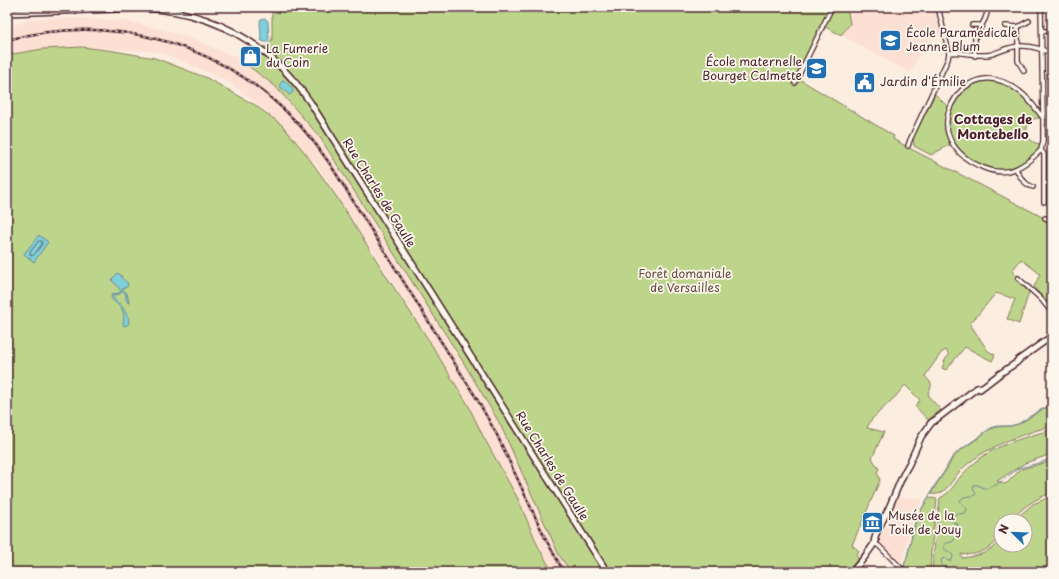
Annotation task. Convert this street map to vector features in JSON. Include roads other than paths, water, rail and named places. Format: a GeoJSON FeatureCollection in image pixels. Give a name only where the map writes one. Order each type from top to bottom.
{"type":"FeatureCollection","features":[{"type":"Feature","properties":{"kind":"main road","name":"Rue Charles de Gaulle"},"geometry":{"type":"LineString","coordinates":[[9,13],[142,8],[159,9],[195,15],[243,36],[276,63],[297,85],[310,102],[607,572]]}},
{"type":"Feature","properties":{"kind":"main road"},"geometry":{"type":"LineString","coordinates":[[851,572],[861,563],[878,538],[905,471],[906,464],[919,435],[926,426],[966,398],[968,394],[977,388],[982,387],[1010,365],[1052,336]]}},
{"type":"Feature","properties":{"kind":"street"},"geometry":{"type":"LineString","coordinates":[[795,83],[832,7]]}},
{"type":"Feature","properties":{"kind":"street"},"geometry":{"type":"LineString","coordinates":[[908,146],[948,59],[938,7]]}},
{"type":"Feature","properties":{"kind":"street"},"geometry":{"type":"LineString","coordinates":[[1041,7],[1043,118],[1043,141],[1041,150],[1031,160],[1016,169],[1002,172],[989,170],[971,162],[960,153],[949,137],[947,126],[950,109],[955,98],[965,87],[985,78],[1008,84],[1019,91],[1029,100],[1043,118]]}},
{"type":"Feature","properties":{"kind":"street"},"geometry":{"type":"LineString","coordinates":[[975,56],[975,38],[988,10]]}},
{"type":"Feature","properties":{"kind":"street"},"geometry":{"type":"LineString","coordinates":[[1005,26],[1018,27],[1029,21]]}},
{"type":"Feature","properties":{"kind":"street"},"geometry":{"type":"LineString","coordinates":[[972,25],[981,26]]}},
{"type":"Feature","properties":{"kind":"street"},"geometry":{"type":"LineString","coordinates":[[1018,27],[1018,61],[1024,71]]}},
{"type":"Feature","properties":{"kind":"street"},"geometry":{"type":"LineString","coordinates":[[1042,31],[1052,31]]}},
{"type":"Feature","properties":{"kind":"street"},"geometry":{"type":"LineString","coordinates":[[948,53],[953,52],[975,56],[988,55],[1018,46],[1028,46],[1052,53]]}},
{"type":"Feature","properties":{"kind":"street"},"geometry":{"type":"LineString","coordinates":[[1041,150],[1044,154],[1044,202]]}},
{"type":"Feature","properties":{"kind":"street"},"geometry":{"type":"LineString","coordinates":[[1016,169],[1022,180],[1033,188]]}},
{"type":"Feature","properties":{"kind":"street"},"geometry":{"type":"LineString","coordinates":[[1045,183],[1052,184]]}},
{"type":"Feature","properties":{"kind":"street"},"geometry":{"type":"LineString","coordinates":[[1045,218],[1052,221]]}},
{"type":"Feature","properties":{"kind":"street"},"geometry":{"type":"LineString","coordinates":[[1018,278],[1041,299],[1052,313]]}},
{"type":"Feature","properties":{"kind":"street"},"geometry":{"type":"LineString","coordinates":[[874,543],[879,546],[903,570]]}},
{"type":"Feature","properties":{"kind":"water"},"geometry":{"type":"Polygon","coordinates":[[[265,18],[268,21],[268,42],[262,41],[261,39],[260,21],[261,19],[265,18]]]}},
{"type":"Feature","properties":{"kind":"water"},"geometry":{"type":"Polygon","coordinates":[[[283,80],[293,89],[293,92],[290,95],[279,86],[283,80]]]}},
{"type":"Feature","properties":{"kind":"water"},"geometry":{"type":"Polygon","coordinates":[[[39,235],[48,242],[34,262],[24,254],[39,235]]]}},
{"type":"Feature","properties":{"kind":"water"},"geometry":{"type":"Polygon","coordinates":[[[118,273],[128,283],[127,287],[122,289],[127,293],[129,303],[126,299],[126,294],[122,291],[120,294],[114,295],[113,297],[120,304],[127,315],[129,322],[125,326],[123,324],[123,311],[111,297],[112,294],[119,293],[121,291],[112,281],[118,273]]]}},
{"type":"Feature","properties":{"kind":"waterway"},"geometry":{"type":"LineString","coordinates":[[903,568],[915,524],[921,510],[956,453],[991,428],[1018,424],[1040,410],[1052,406]]}},
{"type":"Feature","properties":{"kind":"waterway"},"geometry":{"type":"LineString","coordinates":[[948,572],[948,567],[943,567],[941,561],[945,558],[948,561],[951,561],[953,556],[944,549],[944,547],[945,543],[952,542],[954,540],[955,534],[952,530],[958,526],[957,523],[953,522],[951,516],[957,513],[965,513],[967,509],[960,501],[961,499],[974,496],[976,494],[973,488],[974,485],[978,485],[986,489],[996,485],[1019,468],[1047,460],[1052,454]]}},
{"type":"Feature","properties":{"kind":"railway"},"geometry":{"type":"LineString","coordinates":[[7,40],[54,31],[100,30],[146,36],[189,49],[229,69],[267,94],[301,126],[330,164],[477,399],[497,435],[546,540],[564,572]]}},
{"type":"Feature","properties":{"kind":"place","name":"École Paramédicale Jeanne Blum"},"geometry":{"type":"Point","coordinates":[891,40]}},
{"type":"Feature","properties":{"kind":"place","name":"La Fumerie du Coin"},"geometry":{"type":"Point","coordinates":[251,56]}},
{"type":"Feature","properties":{"kind":"place","name":"École maternelle Bourget Calmette"},"geometry":{"type":"Point","coordinates":[817,69]}},
{"type":"Feature","properties":{"kind":"place","name":"Jardin d'Émilie"},"geometry":{"type":"Point","coordinates":[864,82]}},
{"type":"Feature","properties":{"kind":"place","name":"Musée de la Toile de Jouy"},"geometry":{"type":"Point","coordinates":[872,523]}},
{"type":"Feature","properties":{"kind":"district","name":"Cottages de Montebello"},"geometry":{"type":"Point","coordinates":[993,126]}},
{"type":"Feature","properties":{"kind":"park label","name":"Forêt domaniale de Versailles"},"geometry":{"type":"Point","coordinates":[685,281]}}]}
